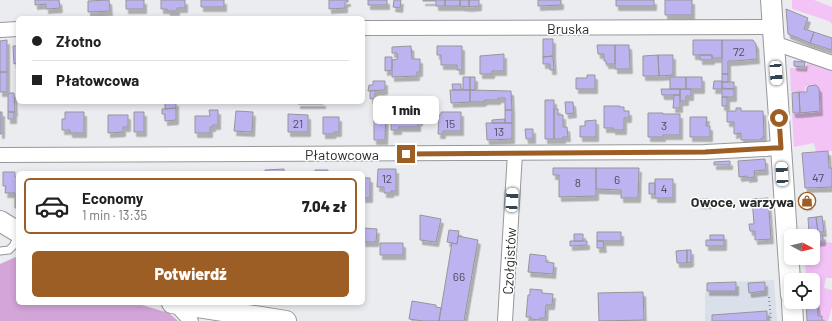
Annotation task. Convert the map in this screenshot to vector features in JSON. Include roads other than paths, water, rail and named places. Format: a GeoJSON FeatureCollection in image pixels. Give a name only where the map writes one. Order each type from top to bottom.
{"type":"FeatureCollection","features":[{"type":"Feature","properties":{"kind":"street"},"geometry":{"type":"LineString","coordinates":[[770,0],[790,273]]}},
{"type":"Feature","properties":{"kind":"street","name":"Bruska"},"geometry":{"type":"LineString","coordinates":[[365,28],[773,35],[832,63]]}},
{"type":"Feature","properties":{"kind":"street"},"geometry":{"type":"LineString","coordinates":[[0,30],[16,29]]}},
{"type":"Feature","properties":{"kind":"street","name":"Płatowcowa"},"geometry":{"type":"LineString","coordinates":[[0,155],[705,152],[781,148]]}},
{"type":"Feature","properties":{"kind":"street","name":"Czołgistów"},"geometry":{"type":"LineString","coordinates":[[505,321],[515,153]]}},
{"type":"Feature","properties":{"kind":"street"},"geometry":{"type":"LineString","coordinates":[[0,222],[16,231]]}},
{"type":"Feature","properties":{"kind":"street"},"geometry":{"type":"LineString","coordinates":[[175,305],[191,321]]}},
{"type":"Feature","properties":{"kind":"street"},"geometry":{"type":"LineString","coordinates":[[186,305],[286,321]]}},
{"type":"Feature","properties":{"kind":"street"},"geometry":{"type":"LineString","coordinates":[[792,309],[793,321]]}},
{"type":"Feature","properties":{"kind":"lane"},"geometry":{"type":"LineString","coordinates":[[0,251],[9,250],[16,240]]}},
{"type":"Feature","properties":{"kind":"place","name":"Owoce, warzywa"},"geometry":{"type":"Point","coordinates":[807,201]}}]}
